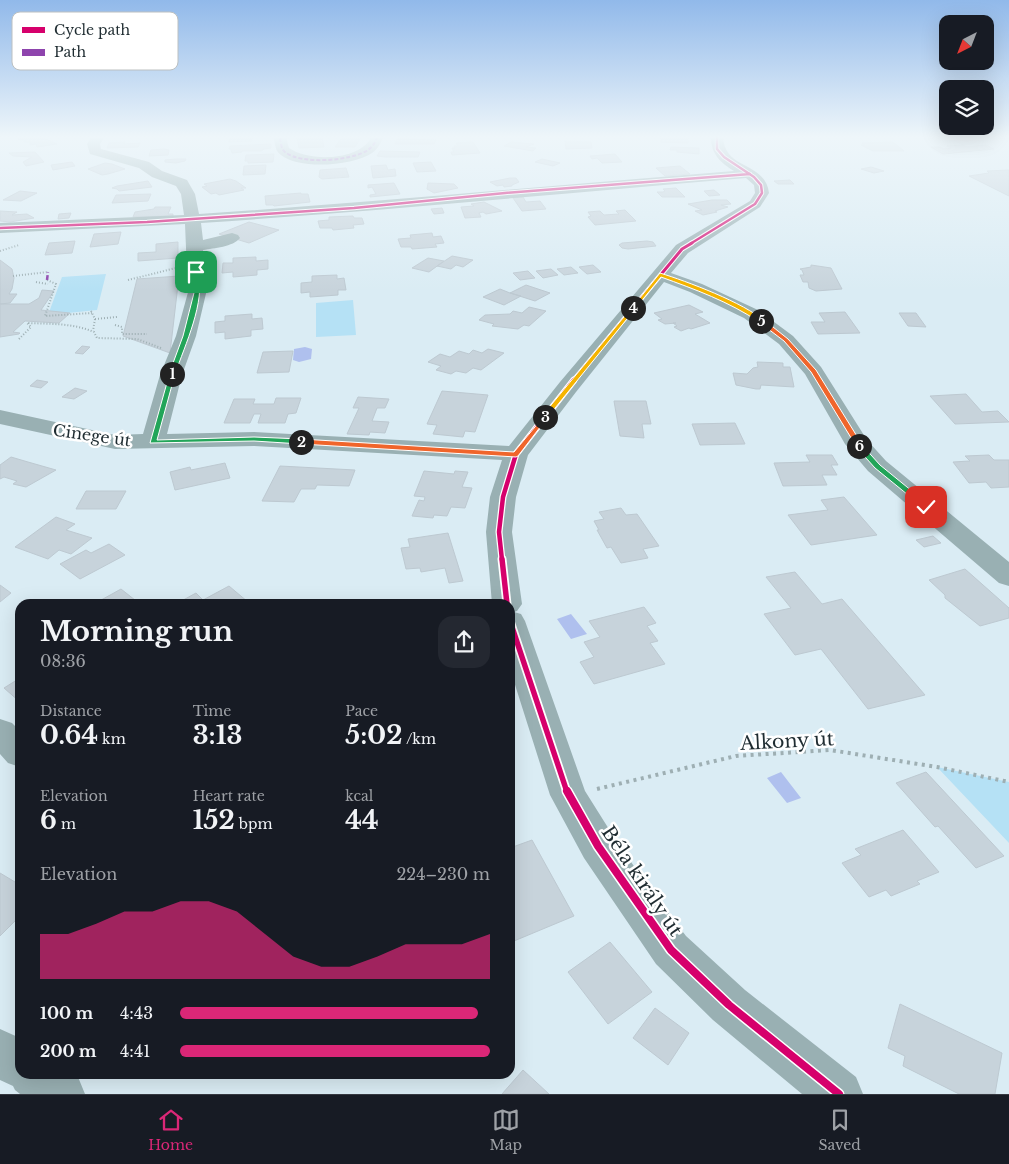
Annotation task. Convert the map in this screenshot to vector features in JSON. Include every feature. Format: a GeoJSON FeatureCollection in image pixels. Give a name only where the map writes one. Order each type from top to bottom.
{"type":"FeatureCollection","features":[{"type":"Feature","properties":{"kind":"street"},"geometry":{"type":"LineString","coordinates":[[153,442],[172,375],[186,336],[199,285],[196,272],[192,219],[186,189]]}},
{"type":"Feature","properties":{"kind":"street"},"geometry":{"type":"LineString","coordinates":[[0,228],[192,219],[354,208],[556,189]]}},
{"type":"Feature","properties":{"kind":"street"},"geometry":{"type":"LineString","coordinates":[[506,599],[499,532],[503,497],[516,454],[682,249],[755,204],[762,197],[761,189]]}},
{"type":"Feature","properties":{"kind":"street"},"geometry":{"type":"LineString","coordinates":[[195,246],[232,238]]}},
{"type":"Feature","properties":{"kind":"street"},"geometry":{"type":"LineString","coordinates":[[660,275],[696,288],[751,314],[786,340],[814,371],[857,444],[877,466],[1009,577]]}},
{"type":"Feature","properties":{"kind":"street","name":"Cinege út"},"geometry":{"type":"LineString","coordinates":[[0,417],[115,442],[254,439],[516,454]]}},
{"type":"Feature","properties":{"kind":"street","name":"Béla király út"},"geometry":{"type":"LineString","coordinates":[[515,636],[568,795],[598,846],[671,950],[729,1005],[839,1094]]}},
{"type":"Feature","properties":{"kind":"street"},"geometry":{"type":"LineString","coordinates":[[0,732],[15,748]]}},
{"type":"Feature","properties":{"kind":"path"},"geometry":{"type":"LineString","coordinates":[[0,251],[12,247]]}},
{"type":"Feature","properties":{"kind":"path"},"geometry":{"type":"LineString","coordinates":[[128,280],[166,268],[179,268]]}},
{"type":"Feature","properties":{"kind":"path"},"geometry":{"type":"LineString","coordinates":[[13,276],[48,272]]}},
{"type":"Feature","properties":{"kind":"path"},"geometry":{"type":"LineString","coordinates":[[36,282],[48,284],[47,281],[53,281],[56,284],[45,316],[91,312],[95,319],[93,331],[97,338],[137,339],[167,350]]}},
{"type":"Feature","properties":{"kind":"path"},"geometry":{"type":"LineString","coordinates":[[95,319],[117,317]]}},
{"type":"Feature","properties":{"kind":"path"},"geometry":{"type":"LineString","coordinates":[[19,338],[31,327],[26,323],[62,324],[93,331]]}},
{"type":"Feature","properties":{"kind":"path"},"geometry":{"type":"LineString","coordinates":[[115,325],[122,328],[122,334],[147,334]]}},
{"type":"Feature","properties":{"kind":"shaded area"},"geometry":{"type":"Polygon","coordinates":[[[106,274],[97,310],[48,315],[62,277],[106,274]]]}},
{"type":"Feature","properties":{"kind":"shaded area"},"geometry":{"type":"Polygon","coordinates":[[[353,300],[356,335],[316,337],[316,303],[353,300]]]}},
{"type":"Feature","properties":{"kind":"shaded area"},"geometry":{"type":"Polygon","coordinates":[[[305,347],[312,349],[311,359],[299,362],[293,360],[294,349],[305,347]]]}},
{"type":"Feature","properties":{"kind":"shaded area"},"geometry":{"type":"Polygon","coordinates":[[[571,614],[587,634],[571,639],[557,619],[571,614]]]}},
{"type":"Feature","properties":{"kind":"shaded area"},"geometry":{"type":"Polygon","coordinates":[[[937,767],[1009,782],[1009,843],[937,767]]]}},
{"type":"Feature","properties":{"kind":"shaded area"},"geometry":{"type":"Polygon","coordinates":[[[781,772],[801,798],[787,803],[767,778],[781,772]]]}},
{"type":"Feature","properties":{"kind":"building"},"geometry":{"type":"Polygon","coordinates":[[[117,189],[135,189],[119,191],[117,189]]]}},
{"type":"Feature","properties":{"kind":"building"},"geometry":{"type":"Polygon","coordinates":[[[205,189],[244,190],[219,195],[216,193],[211,194],[205,189]]]}},
{"type":"Feature","properties":{"kind":"building"},"geometry":{"type":"Polygon","coordinates":[[[373,189],[397,189],[400,194],[370,197],[370,195],[376,194],[373,189]]]}},
{"type":"Feature","properties":{"kind":"building"},"geometry":{"type":"Polygon","coordinates":[[[427,189],[453,189],[434,193],[427,189]]]}},
{"type":"Feature","properties":{"kind":"building"},"geometry":{"type":"Polygon","coordinates":[[[663,189],[677,189],[685,197],[662,197],[657,192],[665,191],[663,189]]]}},
{"type":"Feature","properties":{"kind":"building"},"geometry":{"type":"Polygon","coordinates":[[[995,189],[1009,189],[1009,196],[995,189]]]}},
{"type":"Feature","properties":{"kind":"building"},"geometry":{"type":"Polygon","coordinates":[[[714,190],[720,195],[709,196],[704,191],[714,190]]]}},
{"type":"Feature","properties":{"kind":"building"},"geometry":{"type":"Polygon","coordinates":[[[20,191],[37,193],[21,201],[3,200],[20,191]]]}},
{"type":"Feature","properties":{"kind":"building"},"geometry":{"type":"Polygon","coordinates":[[[151,194],[148,201],[112,203],[116,195],[151,194]]]}},
{"type":"Feature","properties":{"kind":"building"},"geometry":{"type":"Polygon","coordinates":[[[308,194],[310,202],[274,206],[266,205],[265,196],[308,194]]]}},
{"type":"Feature","properties":{"kind":"building"},"geometry":{"type":"Polygon","coordinates":[[[523,197],[526,202],[540,201],[546,209],[522,211],[513,198],[523,197]]]}},
{"type":"Feature","properties":{"kind":"building"},"geometry":{"type":"Polygon","coordinates":[[[712,200],[727,200],[731,204],[721,205],[728,207],[703,215],[695,211],[702,210],[688,204],[712,200]]]}},
{"type":"Feature","properties":{"kind":"building"},"geometry":{"type":"Polygon","coordinates":[[[484,202],[502,211],[486,214],[483,212],[479,213],[481,217],[465,218],[461,207],[474,206],[471,204],[484,202]]]}},
{"type":"Feature","properties":{"kind":"building"},"geometry":{"type":"Polygon","coordinates":[[[155,207],[171,207],[168,214],[173,214],[173,216],[133,217],[135,212],[154,209],[155,207]]]}},
{"type":"Feature","properties":{"kind":"building"},"geometry":{"type":"Polygon","coordinates":[[[442,208],[444,213],[434,214],[431,209],[442,208]]]}},
{"type":"Feature","properties":{"kind":"building"},"geometry":{"type":"Polygon","coordinates":[[[625,210],[636,221],[595,225],[588,217],[591,216],[588,212],[600,211],[604,215],[619,214],[616,211],[625,210]]]}},
{"type":"Feature","properties":{"kind":"building"},"geometry":{"type":"Polygon","coordinates":[[[0,211],[17,212],[12,215],[27,214],[34,218],[10,222],[0,221],[0,211]]]}},
{"type":"Feature","properties":{"kind":"building"},"geometry":{"type":"Polygon","coordinates":[[[71,213],[69,218],[58,219],[59,214],[71,213]]]}},
{"type":"Feature","properties":{"kind":"building"},"geometry":{"type":"Polygon","coordinates":[[[353,216],[354,218],[362,218],[364,224],[353,225],[354,228],[333,230],[332,228],[320,228],[318,221],[329,220],[329,217],[353,216]]]}},
{"type":"Feature","properties":{"kind":"building"},"geometry":{"type":"Polygon","coordinates":[[[249,222],[279,230],[249,243],[219,234],[249,222]]]}},
{"type":"Feature","properties":{"kind":"building"},"geometry":{"type":"Polygon","coordinates":[[[121,232],[118,244],[90,247],[94,234],[121,232]]]}},
{"type":"Feature","properties":{"kind":"building"},"geometry":{"type":"Polygon","coordinates":[[[432,233],[433,237],[441,236],[444,243],[435,244],[437,247],[412,249],[411,247],[401,247],[398,239],[411,238],[410,235],[432,233]]]}},
{"type":"Feature","properties":{"kind":"building"},"geometry":{"type":"Polygon","coordinates":[[[75,241],[72,253],[45,255],[49,243],[75,241]]]}},
{"type":"Feature","properties":{"kind":"building"},"geometry":{"type":"Polygon","coordinates":[[[178,242],[178,258],[138,261],[138,253],[156,252],[156,244],[178,242]]]}},
{"type":"Feature","properties":{"kind":"building"},"geometry":{"type":"Polygon","coordinates":[[[653,242],[656,246],[628,249],[622,248],[619,245],[622,243],[653,242]]]}},
{"type":"Feature","properties":{"kind":"building"},"geometry":{"type":"Polygon","coordinates":[[[452,256],[473,260],[463,267],[456,265],[451,269],[437,266],[452,256]]]}},
{"type":"Feature","properties":{"kind":"building"},"geometry":{"type":"Polygon","coordinates":[[[256,257],[256,261],[268,260],[268,269],[257,270],[257,275],[233,277],[233,272],[222,273],[223,263],[233,263],[233,258],[256,257]]]}},
{"type":"Feature","properties":{"kind":"building"},"geometry":{"type":"Polygon","coordinates":[[[428,258],[444,261],[429,272],[412,268],[428,258]]]}},
{"type":"Feature","properties":{"kind":"building"},"geometry":{"type":"Polygon","coordinates":[[[0,260],[12,269],[14,278],[9,294],[17,294],[10,303],[0,304],[0,260]]]}},
{"type":"Feature","properties":{"kind":"building"},"geometry":{"type":"Polygon","coordinates":[[[593,265],[601,272],[587,274],[579,267],[593,265]]]}},
{"type":"Feature","properties":{"kind":"building"},"geometry":{"type":"Polygon","coordinates":[[[811,265],[831,268],[842,289],[816,291],[809,288],[808,282],[803,282],[800,275],[804,275],[800,269],[811,267],[811,265]]]}},
{"type":"Feature","properties":{"kind":"building"},"geometry":{"type":"Polygon","coordinates":[[[571,267],[578,273],[564,275],[557,269],[571,267]]]}},
{"type":"Feature","properties":{"kind":"building"},"geometry":{"type":"Polygon","coordinates":[[[551,269],[558,275],[543,278],[536,271],[551,269]]]}},
{"type":"Feature","properties":{"kind":"building"},"geometry":{"type":"Polygon","coordinates":[[[528,271],[535,278],[520,280],[513,273],[528,271]]]}},
{"type":"Feature","properties":{"kind":"building"},"geometry":{"type":"Polygon","coordinates":[[[337,275],[337,279],[344,278],[346,290],[338,290],[338,295],[310,297],[310,292],[301,293],[301,283],[312,282],[312,276],[337,275]]]}},
{"type":"Feature","properties":{"kind":"building"},"geometry":{"type":"Polygon","coordinates":[[[179,276],[170,353],[123,336],[137,279],[179,276]]]}},
{"type":"Feature","properties":{"kind":"building"},"geometry":{"type":"Polygon","coordinates":[[[526,285],[550,293],[535,301],[510,293],[526,285]]]}},
{"type":"Feature","properties":{"kind":"building"},"geometry":{"type":"Polygon","coordinates":[[[500,289],[521,296],[504,305],[483,297],[500,289]]]}},
{"type":"Feature","properties":{"kind":"building"},"geometry":{"type":"Polygon","coordinates":[[[42,290],[54,291],[41,310],[70,313],[59,323],[25,321],[13,332],[19,334],[0,337],[0,304],[29,304],[39,298],[42,290]]]}},
{"type":"Feature","properties":{"kind":"building"},"geometry":{"type":"Polygon","coordinates":[[[689,305],[703,312],[695,314],[710,323],[681,331],[674,327],[677,326],[673,323],[665,324],[658,320],[662,319],[654,313],[689,305]]]}},
{"type":"Feature","properties":{"kind":"building"},"geometry":{"type":"Polygon","coordinates":[[[529,307],[546,311],[529,326],[524,325],[518,329],[492,326],[494,324],[479,320],[485,315],[510,314],[513,311],[522,313],[529,307]]]}},
{"type":"Feature","properties":{"kind":"building"},"geometry":{"type":"Polygon","coordinates":[[[845,312],[860,333],[818,334],[811,322],[825,322],[819,313],[845,312]]]}},
{"type":"Feature","properties":{"kind":"building"},"geometry":{"type":"Polygon","coordinates":[[[899,313],[916,313],[926,327],[908,326],[899,313]]]}},
{"type":"Feature","properties":{"kind":"building"},"geometry":{"type":"Polygon","coordinates":[[[252,314],[252,319],[262,318],[263,329],[251,330],[251,336],[225,339],[225,332],[215,333],[215,322],[225,321],[225,316],[252,314]]]}},
{"type":"Feature","properties":{"kind":"building"},"geometry":{"type":"Polygon","coordinates":[[[82,346],[90,347],[83,354],[75,353],[82,346]]]}},
{"type":"Feature","properties":{"kind":"building"},"geometry":{"type":"Polygon","coordinates":[[[488,349],[504,353],[481,370],[473,368],[466,373],[456,371],[451,374],[436,370],[441,366],[428,362],[440,354],[450,357],[459,351],[469,354],[473,350],[482,353],[488,349]]]}},
{"type":"Feature","properties":{"kind":"building"},"geometry":{"type":"Polygon","coordinates":[[[293,351],[289,372],[257,373],[263,352],[293,351]]]}},
{"type":"Feature","properties":{"kind":"building"},"geometry":{"type":"Polygon","coordinates":[[[757,362],[783,363],[783,367],[790,367],[794,387],[761,385],[760,389],[756,389],[736,385],[733,373],[747,374],[753,368],[758,367],[757,362]]]}},
{"type":"Feature","properties":{"kind":"building"},"geometry":{"type":"Polygon","coordinates":[[[37,380],[48,382],[41,388],[30,386],[37,380]]]}},
{"type":"Feature","properties":{"kind":"building"},"geometry":{"type":"Polygon","coordinates":[[[75,388],[87,391],[74,399],[62,397],[75,388]]]}},
{"type":"Feature","properties":{"kind":"building"},"geometry":{"type":"Polygon","coordinates":[[[442,391],[488,395],[475,432],[465,431],[463,437],[433,434],[437,425],[427,424],[442,391]]]}},
{"type":"Feature","properties":{"kind":"building"},"geometry":{"type":"Polygon","coordinates":[[[966,394],[982,412],[998,411],[1009,422],[955,424],[930,396],[966,394]]]}},
{"type":"Feature","properties":{"kind":"building"},"geometry":{"type":"Polygon","coordinates":[[[358,397],[389,399],[385,408],[377,408],[372,421],[389,422],[385,433],[370,432],[369,435],[347,434],[359,408],[353,408],[358,397]]]}},
{"type":"Feature","properties":{"kind":"building"},"geometry":{"type":"Polygon","coordinates":[[[276,398],[301,398],[296,413],[288,414],[285,423],[258,423],[261,414],[254,414],[250,423],[224,423],[234,399],[255,399],[253,404],[274,404],[276,398]]]}},
{"type":"Feature","properties":{"kind":"building"},"geometry":{"type":"Polygon","coordinates":[[[614,401],[646,401],[651,424],[642,424],[644,438],[620,436],[614,401]]]}},
{"type":"Feature","properties":{"kind":"building"},"geometry":{"type":"Polygon","coordinates":[[[735,423],[745,444],[700,445],[692,424],[735,423]]]}},
{"type":"Feature","properties":{"kind":"building"},"geometry":{"type":"Polygon","coordinates":[[[806,455],[832,455],[838,465],[831,465],[837,475],[822,475],[827,485],[783,486],[774,463],[810,462],[806,455]]]}},
{"type":"Feature","properties":{"kind":"building"},"geometry":{"type":"Polygon","coordinates":[[[989,455],[994,460],[1009,460],[1009,487],[991,488],[986,482],[969,483],[953,462],[970,461],[965,456],[989,455]]]}},
{"type":"Feature","properties":{"kind":"building"},"geometry":{"type":"Polygon","coordinates":[[[11,457],[56,470],[26,487],[13,484],[17,481],[4,477],[0,479],[0,465],[11,457]]]}},
{"type":"Feature","properties":{"kind":"building"},"geometry":{"type":"Polygon","coordinates":[[[225,463],[230,478],[175,490],[170,472],[190,467],[191,470],[225,463]]]}},
{"type":"Feature","properties":{"kind":"building"},"geometry":{"type":"Polygon","coordinates":[[[280,466],[355,470],[349,486],[317,485],[315,489],[301,489],[294,502],[262,501],[280,466]]]}},
{"type":"Feature","properties":{"kind":"building"},"geometry":{"type":"Polygon","coordinates":[[[424,471],[454,474],[455,471],[468,472],[462,487],[472,488],[465,508],[451,507],[447,516],[434,515],[433,518],[412,516],[419,500],[424,501],[425,497],[414,496],[424,471]]]}},
{"type":"Feature","properties":{"kind":"building"},"geometry":{"type":"Polygon","coordinates":[[[86,491],[126,491],[116,509],[76,509],[86,491]]]}},
{"type":"Feature","properties":{"kind":"building"},"geometry":{"type":"Polygon","coordinates":[[[844,497],[877,535],[811,545],[788,515],[828,510],[821,500],[844,497]]]}},
{"type":"Feature","properties":{"kind":"building"},"geometry":{"type":"Polygon","coordinates":[[[621,508],[626,515],[637,514],[659,546],[643,549],[648,558],[621,563],[611,547],[607,548],[597,530],[599,530],[594,521],[604,519],[599,512],[621,508]]]}},
{"type":"Feature","properties":{"kind":"building"},"geometry":{"type":"Polygon","coordinates":[[[56,517],[75,524],[66,530],[92,538],[71,554],[59,550],[48,559],[15,547],[56,517]]]}},
{"type":"Feature","properties":{"kind":"building"},"geometry":{"type":"Polygon","coordinates":[[[448,533],[463,581],[449,583],[445,568],[421,572],[420,568],[406,569],[401,548],[410,547],[408,539],[448,533]]]}},
{"type":"Feature","properties":{"kind":"building"},"geometry":{"type":"Polygon","coordinates":[[[933,536],[941,543],[924,547],[916,540],[933,536]]]}},
{"type":"Feature","properties":{"kind":"building"},"geometry":{"type":"Polygon","coordinates":[[[109,544],[125,555],[80,579],[60,564],[86,550],[91,553],[109,544]]]}},
{"type":"Feature","properties":{"kind":"building"},"geometry":{"type":"Polygon","coordinates":[[[965,569],[1009,608],[1009,618],[980,626],[945,598],[945,595],[929,580],[965,569]]]}},
{"type":"Feature","properties":{"kind":"building"},"geometry":{"type":"Polygon","coordinates":[[[795,572],[822,604],[842,599],[925,695],[868,709],[821,649],[795,655],[764,614],[791,608],[766,577],[795,572]]]}},
{"type":"Feature","properties":{"kind":"building"},"geometry":{"type":"Polygon","coordinates":[[[0,585],[11,593],[0,602],[0,585]]]}},
{"type":"Feature","properties":{"kind":"building"},"geometry":{"type":"Polygon","coordinates":[[[229,586],[244,599],[205,599],[229,586]]]}},
{"type":"Feature","properties":{"kind":"building"},"geometry":{"type":"Polygon","coordinates":[[[121,589],[134,599],[103,599],[121,589]]]}},
{"type":"Feature","properties":{"kind":"building"},"geometry":{"type":"Polygon","coordinates":[[[196,593],[202,599],[185,599],[196,593]]]}},
{"type":"Feature","properties":{"kind":"building"},"geometry":{"type":"Polygon","coordinates":[[[644,607],[656,623],[647,626],[658,641],[650,643],[665,664],[594,684],[580,662],[594,657],[584,642],[600,637],[589,621],[644,607]]]}},
{"type":"Feature","properties":{"kind":"building"},"geometry":{"type":"Polygon","coordinates":[[[15,681],[15,698],[4,688],[15,681]]]}},
{"type":"Feature","properties":{"kind":"building"},"geometry":{"type":"Polygon","coordinates":[[[926,772],[1004,856],[976,868],[938,826],[935,827],[896,783],[926,772]]]}},
{"type":"Feature","properties":{"kind":"building"},"geometry":{"type":"Polygon","coordinates":[[[903,830],[939,872],[917,881],[920,884],[891,896],[886,890],[869,897],[842,863],[861,855],[855,849],[903,830]]]}},
{"type":"Feature","properties":{"kind":"building"},"geometry":{"type":"Polygon","coordinates":[[[532,840],[574,916],[515,941],[515,846],[532,840]]]}},
{"type":"Feature","properties":{"kind":"building"},"geometry":{"type":"Polygon","coordinates":[[[0,873],[15,882],[15,921],[0,936],[0,873]]]}},
{"type":"Feature","properties":{"kind":"building"},"geometry":{"type":"Polygon","coordinates":[[[610,942],[652,992],[608,1024],[568,972],[610,942]]]}},
{"type":"Feature","properties":{"kind":"building"},"geometry":{"type":"Polygon","coordinates":[[[900,1004],[1002,1053],[995,1094],[959,1094],[903,1066],[905,1056],[888,1048],[900,1004]]]}},
{"type":"Feature","properties":{"kind":"building"},"geometry":{"type":"Polygon","coordinates":[[[655,1008],[689,1033],[668,1065],[633,1038],[655,1008]]]}},
{"type":"Feature","properties":{"kind":"building"},"geometry":{"type":"Polygon","coordinates":[[[523,1070],[549,1094],[502,1094],[523,1070]]]}},
{"type":"Feature","properties":{"kind":"marked path"},"geometry":{"type":"LineString","coordinates":[[47,280],[48,272]]}},
{"type":"Feature","properties":{"kind":"cycle path"},"geometry":{"type":"LineString","coordinates":[[0,228],[147,222],[354,208],[556,189]]}},
{"type":"Feature","properties":{"kind":"cycle path"},"geometry":{"type":"LineString","coordinates":[[506,599],[499,532],[503,497],[516,454],[568,387],[682,249],[755,204],[762,193],[762,189]]}},
{"type":"Feature","properties":{"kind":"cycle path"},"geometry":{"type":"LineString","coordinates":[[515,636],[568,795],[598,846],[630,894],[671,950],[729,1005],[839,1094]]}},
{"type":"Feature","properties":{"kind":"route"},"geometry":{"type":"LineString","coordinates":[[196,272],[199,285],[186,336],[172,375],[153,442],[254,439],[516,454],[660,275],[696,288],[751,314],[786,340],[814,371],[857,444],[877,466],[926,507]]}}]}
